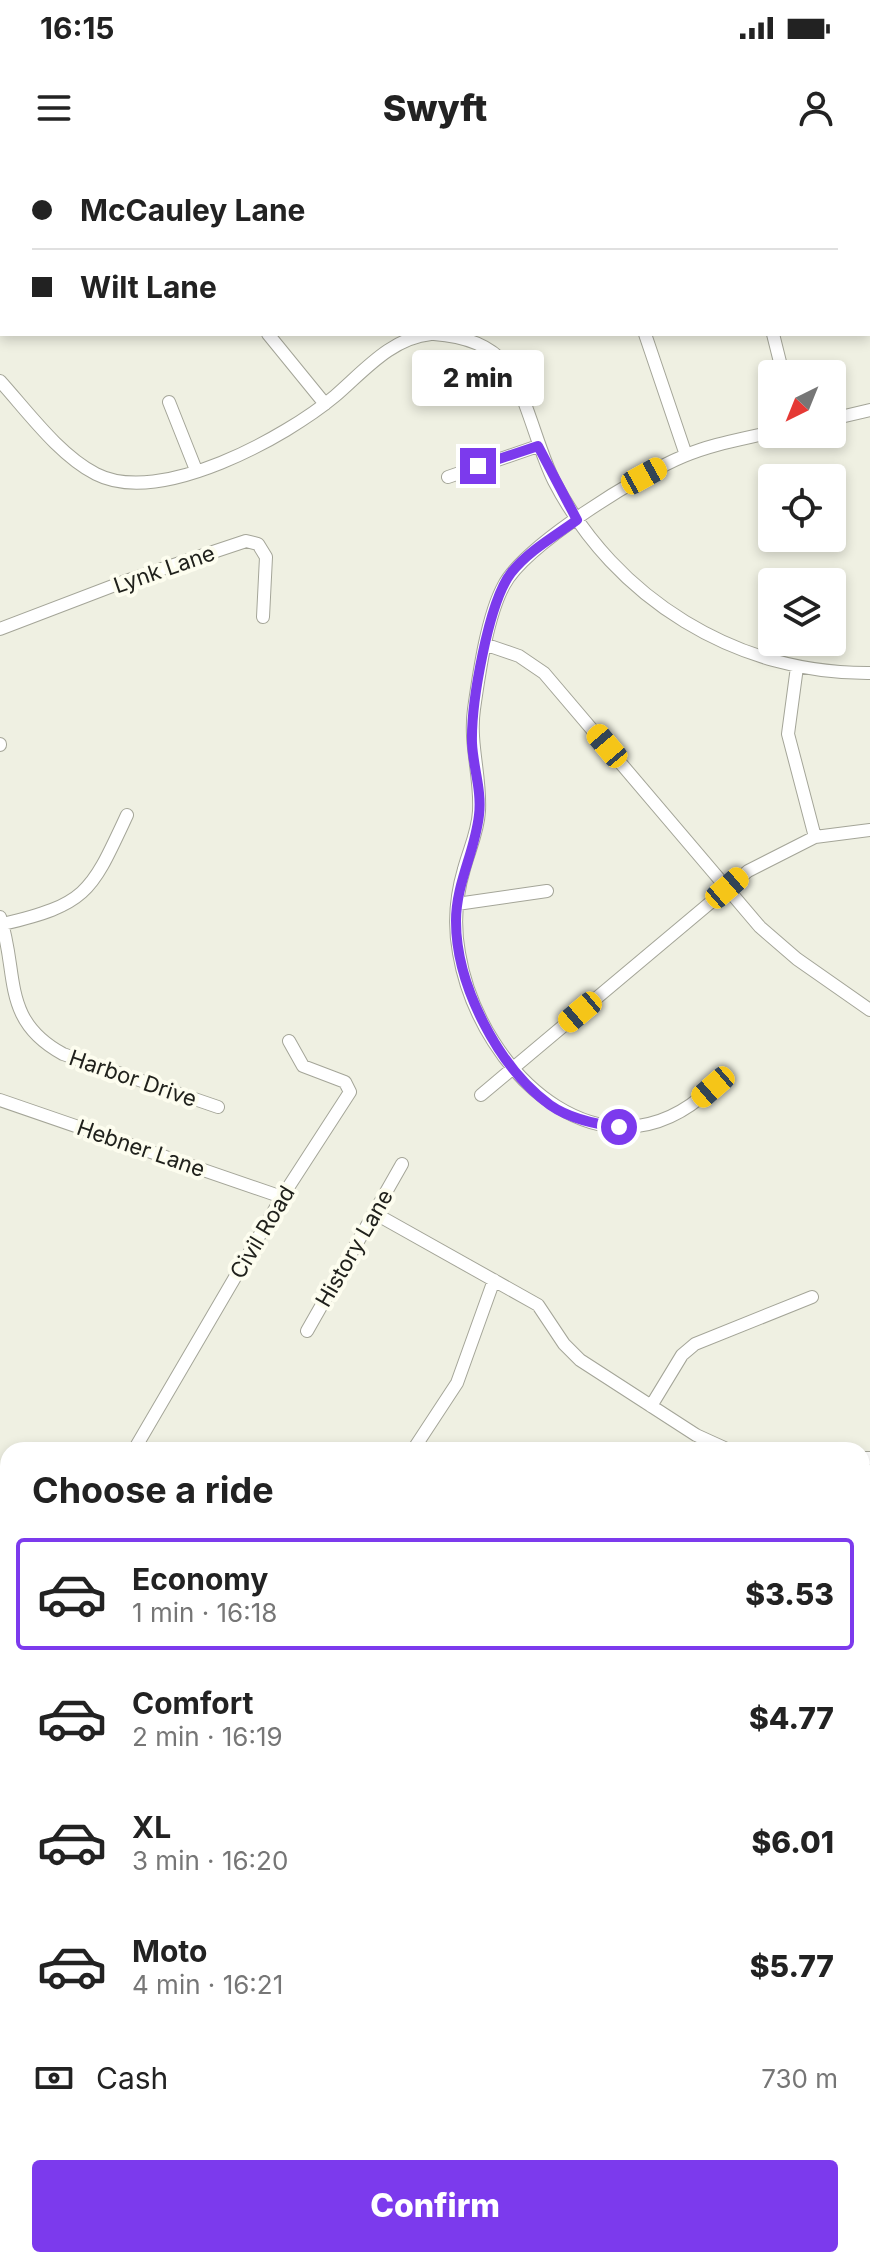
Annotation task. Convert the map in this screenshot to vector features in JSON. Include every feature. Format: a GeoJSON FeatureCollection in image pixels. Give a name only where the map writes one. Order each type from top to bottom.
{"type":"FeatureCollection","features":[{"type":"Feature","properties":{"kind":"street"},"geometry":{"type":"LineString","coordinates":[[270,336],[325,404]]}},
{"type":"Feature","properties":{"kind":"street"},"geometry":{"type":"LineString","coordinates":[[0,381],[71,455],[106,479],[143,484],[196,470],[275,438],[325,404],[397,344],[425,336]]}},
{"type":"Feature","properties":{"kind":"street"},"geometry":{"type":"LineString","coordinates":[[443,336],[472,341],[502,361],[517,385],[538,446],[577,520],[620,572],[680,620],[726,644],[797,667],[828,672],[870,673]]}},
{"type":"Feature","properties":{"kind":"street"},"geometry":{"type":"LineString","coordinates":[[646,336],[686,455]]}},
{"type":"Feature","properties":{"kind":"street"},"geometry":{"type":"LineString","coordinates":[[774,336],[780,360]]}},
{"type":"Feature","properties":{"kind":"street"},"geometry":{"type":"LineString","coordinates":[[169,402],[196,470]]}},
{"type":"Feature","properties":{"kind":"street"},"geometry":{"type":"LineString","coordinates":[[846,416],[870,410]]}},
{"type":"Feature","properties":{"kind":"street"},"geometry":{"type":"LineString","coordinates":[[721,1078],[679,1113],[650,1124],[619,1127],[587,1122],[551,1106],[514,1067],[483,1019],[469,989],[459,954],[457,904],[479,814],[472,728],[496,604],[512,572],[531,553],[644,476],[686,455],[758,436]]}},
{"type":"Feature","properties":{"kind":"street"},"geometry":{"type":"LineString","coordinates":[[448,477],[538,446]]}},
{"type":"Feature","properties":{"kind":"street","name":"Lynk Lane"},"geometry":{"type":"LineString","coordinates":[[0,629],[123,582],[246,541],[258,544],[265,553],[263,617]]}},
{"type":"Feature","properties":{"kind":"street"},"geometry":{"type":"LineString","coordinates":[[487,645],[532,663],[555,684],[778,944],[870,1010]]}},
{"type":"Feature","properties":{"kind":"street"},"geometry":{"type":"LineString","coordinates":[[797,667],[788,734],[793,764],[815,837]]}},
{"type":"Feature","properties":{"kind":"street"},"geometry":{"type":"LineString","coordinates":[[1,920],[61,908],[82,894],[98,875],[127,815]]}},
{"type":"Feature","properties":{"kind":"street"},"geometry":{"type":"LineString","coordinates":[[481,1095],[727,888],[768,859],[815,837],[870,830]]}},
{"type":"Feature","properties":{"kind":"street"},"geometry":{"type":"LineString","coordinates":[[457,904],[547,891]]}},
{"type":"Feature","properties":{"kind":"street","name":"Harbor Drive"},"geometry":{"type":"LineString","coordinates":[[1,920],[14,998],[23,1019],[42,1041],[63,1054],[218,1107]]}},
{"type":"Feature","properties":{"kind":"street","name":"Civil Road"},"geometry":{"type":"LineString","coordinates":[[139,1442],[282,1197],[350,1092],[345,1082],[303,1066],[289,1041]]}},
{"type":"Feature","properties":{"kind":"street","name":"Hebner Lane"},"geometry":{"type":"LineString","coordinates":[[0,1100],[282,1197]]}},
{"type":"Feature","properties":{"kind":"street","name":"History Lane"},"geometry":{"type":"LineString","coordinates":[[307,1331],[402,1164]]}},
{"type":"Feature","properties":{"kind":"street"},"geometry":{"type":"LineString","coordinates":[[374,1213],[538,1305],[564,1344],[580,1360],[711,1442]]}},
{"type":"Feature","properties":{"kind":"street"},"geometry":{"type":"LineString","coordinates":[[418,1442],[457,1383],[494,1280]]}},
{"type":"Feature","properties":{"kind":"street"},"geometry":{"type":"LineString","coordinates":[[651,1406],[682,1355],[695,1344],[812,1297]]}},
{"type":"Feature","properties":{"kind":"route"},"geometry":{"type":"LineString","coordinates":[[478,466],[538,446],[554,482],[577,520],[521,562],[506,581],[496,604],[472,728],[480,799],[477,829],[464,868],[457,904],[457,939],[462,969],[475,1005],[493,1037],[527,1083],[551,1106],[568,1115],[587,1122],[619,1127]]}}]}
